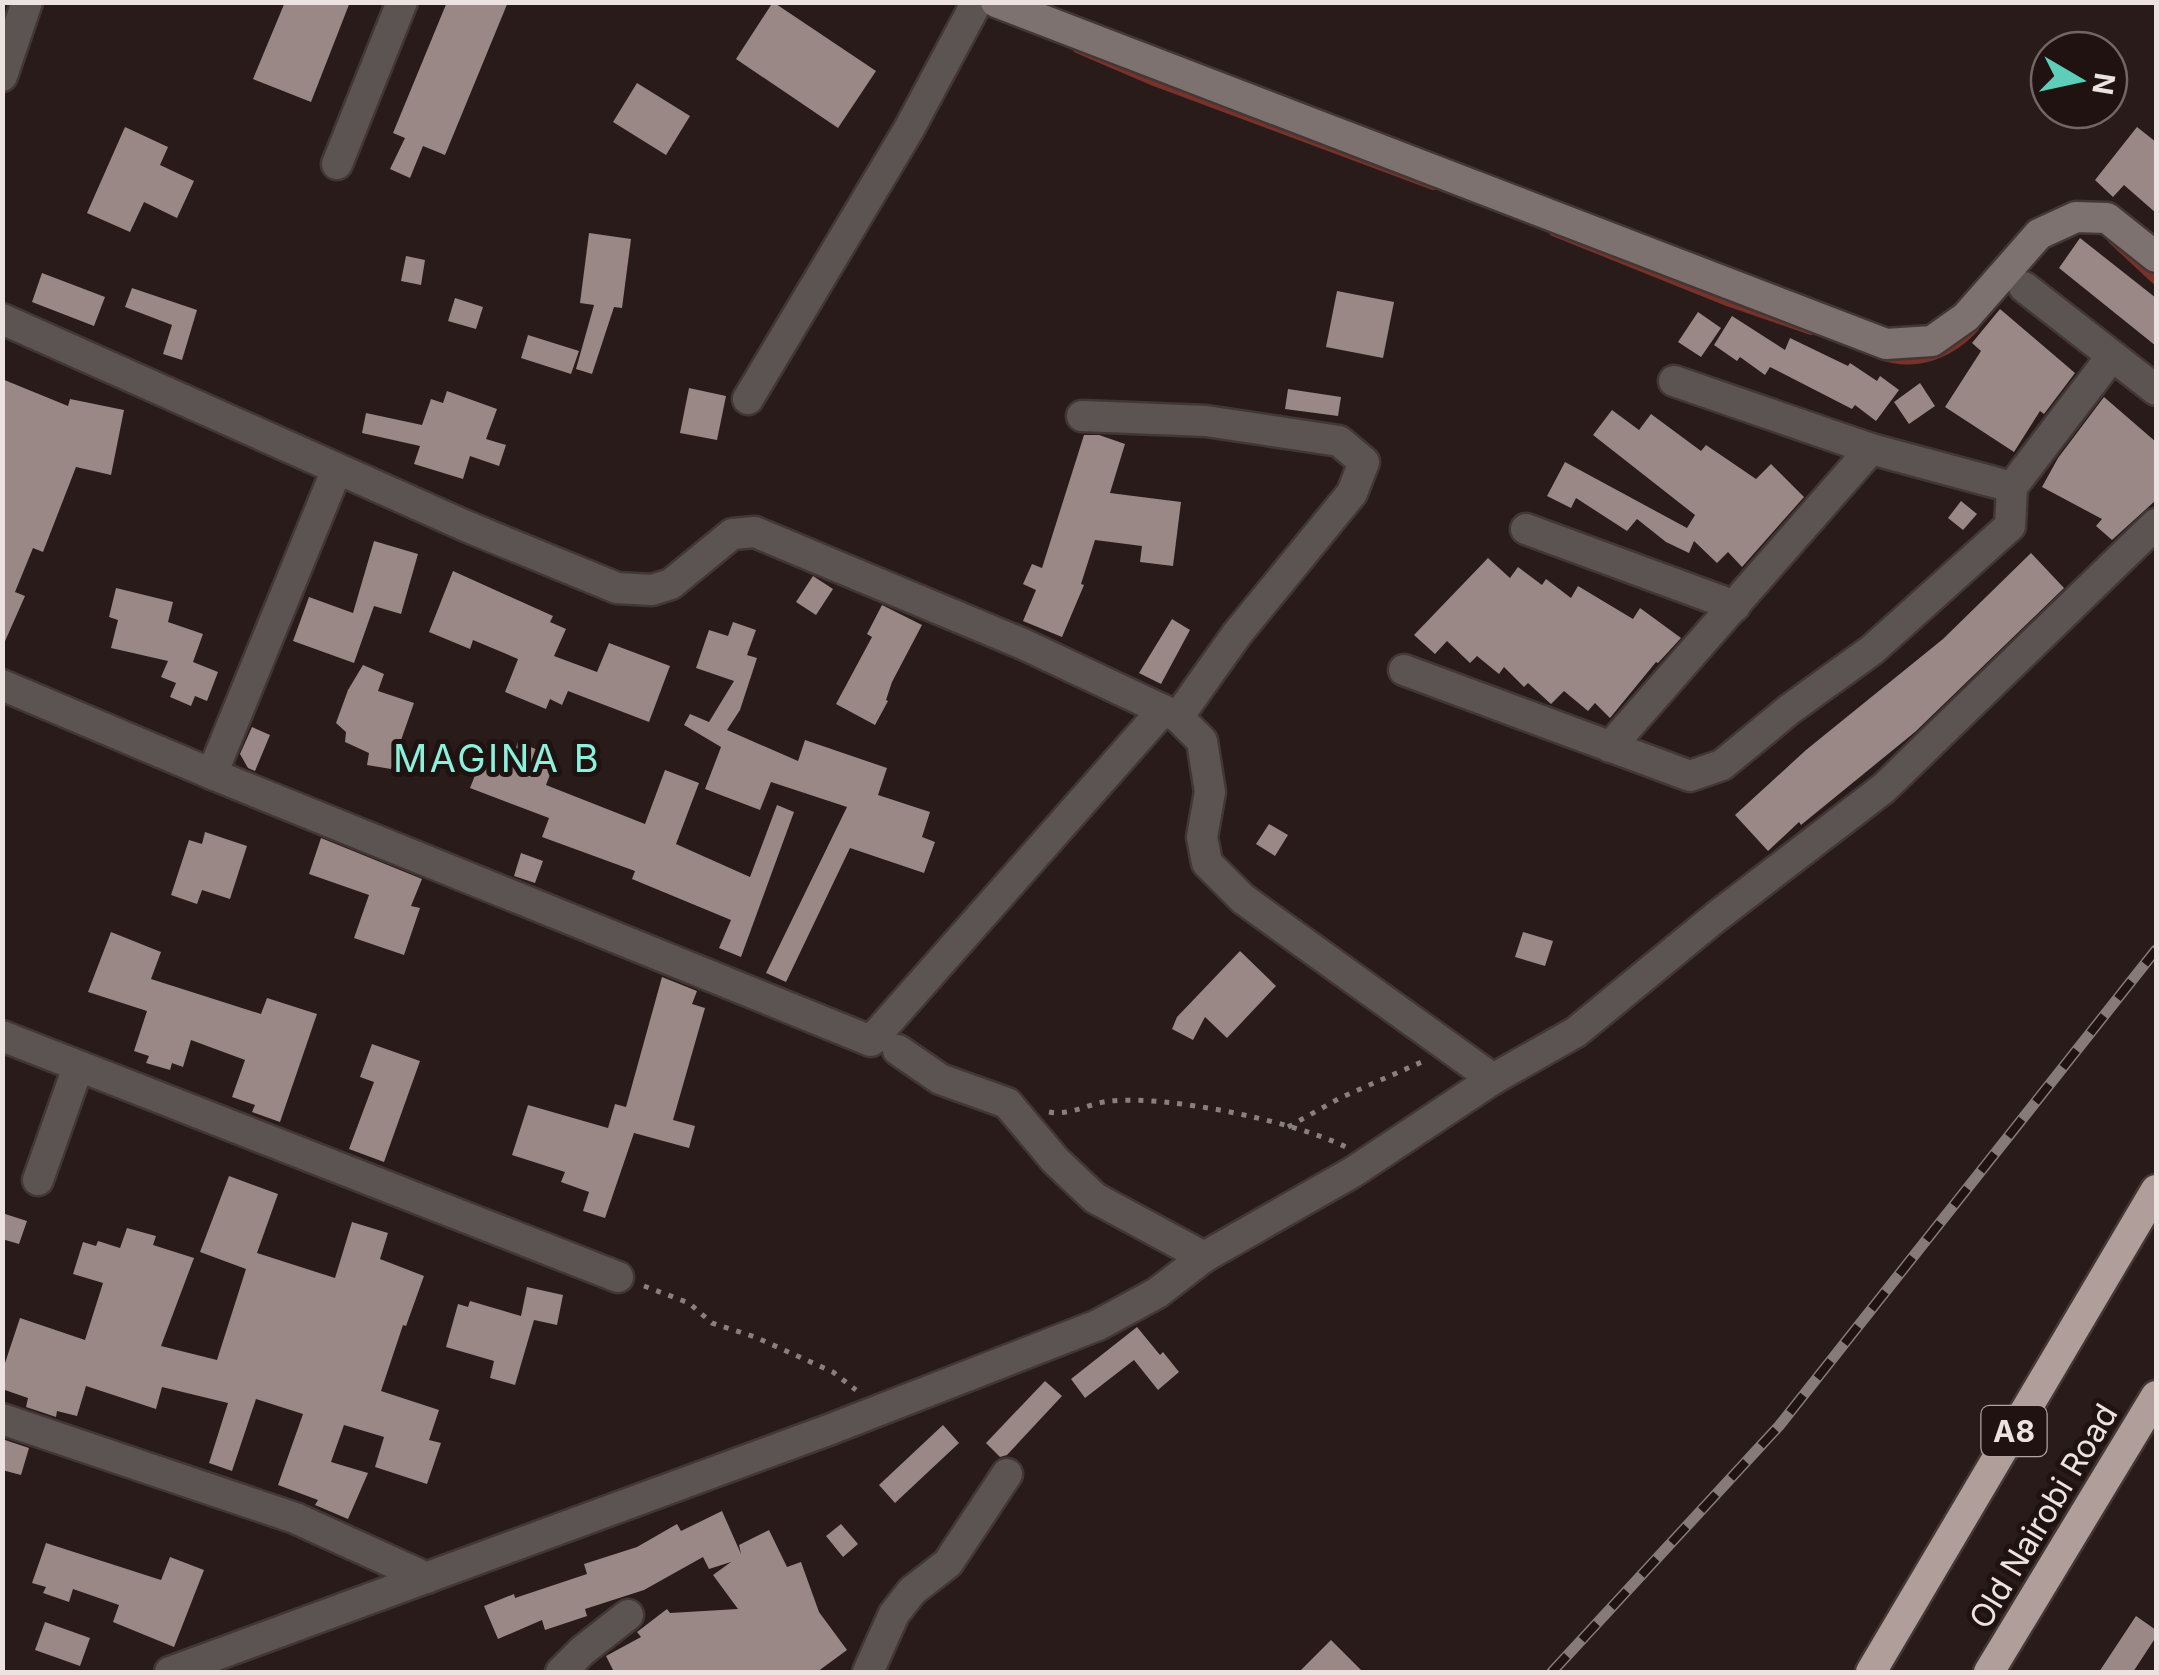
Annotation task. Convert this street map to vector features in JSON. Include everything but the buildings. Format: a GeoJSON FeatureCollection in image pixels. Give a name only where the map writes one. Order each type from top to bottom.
{"type":"FeatureCollection","features":[{"type":"Feature","properties":{"kind":"highway","name":"Old Nairobi Road"},"geometry":{"type":"LineString","coordinates":[[1871,1672],[2155,1198]]}},
{"type":"Feature","properties":{"kind":"highway","name":"Old Nairobi Road"},"geometry":{"type":"LineString","coordinates":[[1989,1672],[2156,1396]]}},
{"type":"Feature","properties":{"kind":"street"},"geometry":{"type":"LineString","coordinates":[[2,76],[27,2]]}},
{"type":"Feature","properties":{"kind":"street"},"geometry":{"type":"LineString","coordinates":[[336,164],[402,2]]}},
{"type":"Feature","properties":{"kind":"street"},"geometry":{"type":"LineString","coordinates":[[748,400],[909,129],[977,2]]}},
{"type":"Feature","properties":{"kind":"street"},"geometry":{"type":"LineString","coordinates":[[996,2],[1886,344],[1932,341],[1966,317],[2039,234],[2076,217],[2107,218],[2156,257]]}},
{"type":"Feature","properties":{"kind":"street"},"geometry":{"type":"LineString","coordinates":[[2024,286],[2156,390]]}},
{"type":"Feature","properties":{"kind":"street"},"geometry":{"type":"LineString","coordinates":[[2,319],[337,469],[617,588],[652,590],[672,584],[732,534],[755,532],[1006,636],[1171,713],[1202,742],[1210,792],[1202,837],[1207,863],[1243,899],[1493,1079]]}},
{"type":"Feature","properties":{"kind":"street"},"geometry":{"type":"LineString","coordinates":[[1404,670],[1690,776],[1722,764],[1872,650],[2010,526],[2012,487],[2112,356]]}},
{"type":"Feature","properties":{"kind":"street"},"geometry":{"type":"LineString","coordinates":[[1674,381],[1871,449],[2012,487]]}},
{"type":"Feature","properties":{"kind":"street"},"geometry":{"type":"LineString","coordinates":[[2,686],[871,1041],[1171,713],[1352,493],[1364,462],[1340,442],[1206,421],[1082,416]]}},
{"type":"Feature","properties":{"kind":"street"},"geometry":{"type":"LineString","coordinates":[[1610,747],[1871,449]]}},
{"type":"Feature","properties":{"kind":"street"},"geometry":{"type":"LineString","coordinates":[[212,774],[337,469]]}},
{"type":"Feature","properties":{"kind":"street"},"geometry":{"type":"LineString","coordinates":[[170,1672],[883,1410],[1098,1325],[1157,1293],[1204,1257],[1372,1160],[1493,1079],[1576,1032],[1716,917],[1884,788],[2156,524]]}},
{"type":"Feature","properties":{"kind":"street"},"geometry":{"type":"LineString","coordinates":[[1526,528],[1736,606]]}},
{"type":"Feature","properties":{"kind":"street"},"geometry":{"type":"LineString","coordinates":[[2,1036],[618,1277]]}},
{"type":"Feature","properties":{"kind":"street"},"geometry":{"type":"LineString","coordinates":[[898,1050],[940,1078],[1008,1103],[1055,1160],[1095,1198],[1204,1257]]}},
{"type":"Feature","properties":{"kind":"street"},"geometry":{"type":"LineString","coordinates":[[38,1180],[78,1067]]}},
{"type":"Feature","properties":{"kind":"street"},"geometry":{"type":"LineString","coordinates":[[2,1419],[295,1518],[426,1578]]}},
{"type":"Feature","properties":{"kind":"street"},"geometry":{"type":"LineString","coordinates":[[868,1672],[894,1614],[912,1591],[948,1564],[1007,1474]]}},
{"type":"Feature","properties":{"kind":"street"},"geometry":{"type":"LineString","coordinates":[[562,1672],[628,1614]]}},
{"type":"Feature","properties":{"kind":"path"},"geometry":{"type":"LineString","coordinates":[[1288,1127],[1340,1098],[1452,1050]]}},
{"type":"Feature","properties":{"kind":"path"},"geometry":{"type":"LineString","coordinates":[[1008,1103],[1058,1114],[1110,1101],[1186,1105],[1332,1140],[1372,1160]]}},
{"type":"Feature","properties":{"kind":"path"},"geometry":{"type":"LineString","coordinates":[[618,1277],[689,1303],[712,1323],[756,1337],[833,1372],[883,1410]]}},
{"type":"Feature","properties":{"kind":"waterway"},"geometry":{"type":"LineString","coordinates":[[1077,49],[1154,82],[1433,186]]}},
{"type":"Feature","properties":{"kind":"waterway"},"geometry":{"type":"LineString","coordinates":[[1553,232],[1727,302],[1811,331]]}},
{"type":"Feature","properties":{"kind":"waterway"},"geometry":{"type":"LineString","coordinates":[[2112,240],[2156,281]]}},
{"type":"Feature","properties":{"kind":"waterway"},"geometry":{"type":"LineString","coordinates":[[1881,356],[1907,360],[1932,357],[1975,328]]}},
{"type":"Feature","properties":{"kind":"railway"},"geometry":{"type":"LineString","coordinates":[[1552,1672],[1779,1426],[2156,950]]}},
{"type":"Feature","properties":{"kind":"district","name":"MAGINA B"},"geometry":{"type":"Point","coordinates":[497,758]}}]}
